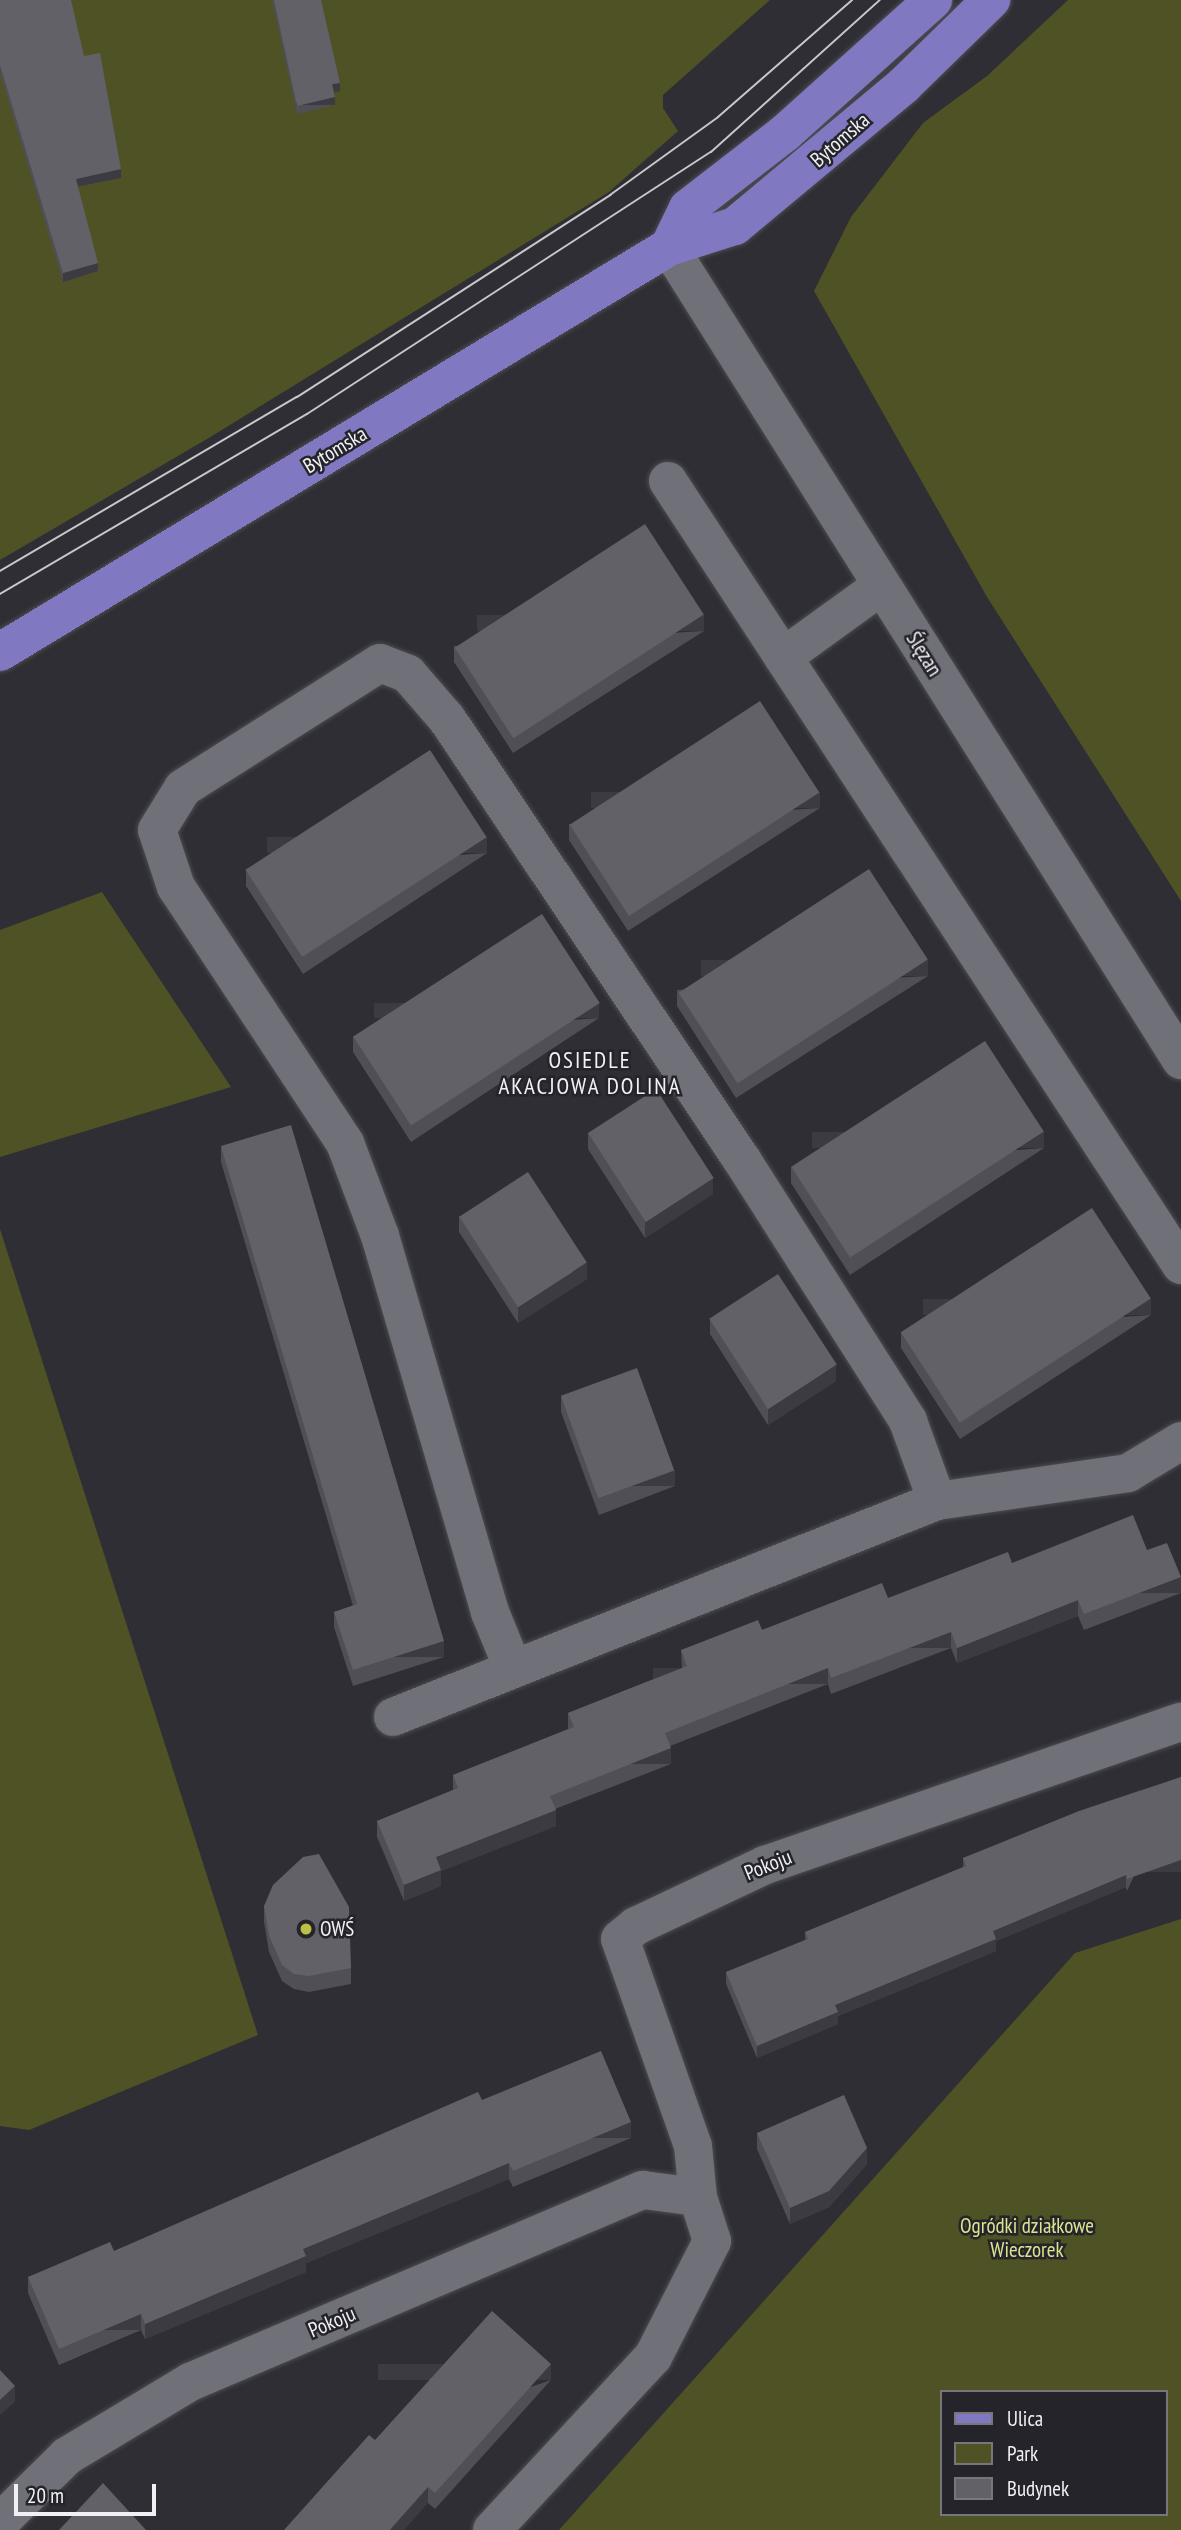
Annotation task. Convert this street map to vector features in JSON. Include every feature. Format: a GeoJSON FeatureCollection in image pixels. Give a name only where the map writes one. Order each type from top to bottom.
{"type":"FeatureCollection","features":[{"type":"Feature","properties":{"kind":"main road","name":"Bytomska"},"geometry":{"type":"LineString","coordinates":[[669,247],[688,208],[785,133],[933,0]]}},
{"type":"Feature","properties":{"kind":"main road","name":"Bytomska"},"geometry":{"type":"LineString","coordinates":[[0,652],[669,247],[735,226],[904,85],[990,0]]}},
{"type":"Feature","properties":{"kind":"street","name":"Ślęzan"},"geometry":{"type":"LineString","coordinates":[[669,247],[1181,1060]]}},
{"type":"Feature","properties":{"kind":"street"},"geometry":{"type":"LineString","coordinates":[[668,481],[1181,1265]]}},
{"type":"Feature","properties":{"kind":"street"},"geometry":{"type":"LineString","coordinates":[[783,657],[881,586]]}},
{"type":"Feature","properties":{"kind":"street"},"geometry":{"type":"LineString","coordinates":[[512,1666],[490,1612],[380,1236],[345,1143],[176,887],[158,830],[183,788],[380,663],[408,674],[447,719],[742,1160],[908,1421],[937,1501]]}},
{"type":"Feature","properties":{"kind":"street"},"geometry":{"type":"LineString","coordinates":[[393,1717],[512,1666],[937,1501],[1128,1473],[1181,1441]]}},
{"type":"Feature","properties":{"kind":"street","name":"Pokoju"},"geometry":{"type":"LineString","coordinates":[[492,2530],[653,2357],[712,2241],[698,2197],[693,2146],[620,1939],[636,1926],[765,1865],[1181,1722]]}},
{"type":"Feature","properties":{"kind":"street","name":"Pokoju"},"geometry":{"type":"LineString","coordinates":[[0,2522],[67,2456],[190,2382],[643,2190],[698,2197]]}},
{"type":"Feature","properties":{"kind":"green space"},"geometry":{"type":"Polygon","coordinates":[[[0,0],[770,0],[663,95],[663,108],[678,131],[609,192],[207,439],[0,560],[0,0]]]}},
{"type":"Feature","properties":{"kind":"green space"},"geometry":{"type":"Polygon","coordinates":[[[1068,0],[1181,0],[1181,901],[987,597],[814,291],[851,217],[923,123],[987,76],[1068,0]]]}},
{"type":"Feature","properties":{"kind":"green space"},"geometry":{"type":"Polygon","coordinates":[[[102,892],[231,1087],[0,1157],[0,930],[102,892]]]}},
{"type":"Feature","properties":{"kind":"green space"},"geometry":{"type":"Polygon","coordinates":[[[0,1229],[258,2035],[29,2130],[0,2126],[0,1229]]]}},
{"type":"Feature","properties":{"kind":"green space","name":"Ogródki działkowe Wieczorek"},"geometry":{"type":"Polygon","coordinates":[[[1181,1919],[1181,2530],[559,2530],[1075,1953],[1181,1919]]]}},
{"type":"Feature","properties":{"kind":"building"},"geometry":{"type":"Polygon","coordinates":[[[0,0],[71,0],[84,56],[100,53],[121,169],[76,179],[98,263],[63,273],[0,65],[0,0]]]}},
{"type":"Feature","properties":{"kind":"building"},"geometry":{"type":"Polygon","coordinates":[[[274,0],[321,0],[340,83],[332,84],[335,97],[297,106],[274,0]]]}},
{"type":"Feature","properties":{"kind":"building"},"geometry":{"type":"Polygon","coordinates":[[[645,524],[704,615],[513,738],[455,648],[645,524]]]}},
{"type":"Feature","properties":{"kind":"building"},"geometry":{"type":"Polygon","coordinates":[[[760,701],[819,792],[629,916],[570,825],[760,701]]]}},
{"type":"Feature","properties":{"kind":"building"},"geometry":{"type":"Polygon","coordinates":[[[430,750],[487,837],[302,957],[245,870],[430,750]]]}},
{"type":"Feature","properties":{"kind":"building"},"geometry":{"type":"Polygon","coordinates":[[[869,869],[928,960],[737,1083],[679,993],[869,869]]]}},
{"type":"Feature","properties":{"kind":"building"},"geometry":{"type":"Polygon","coordinates":[[[542,914],[600,1003],[411,1125],[353,1037],[542,914]]]}},
{"type":"Feature","properties":{"kind":"building"},"geometry":{"type":"Polygon","coordinates":[[[985,1041],[1044,1132],[850,1257],[791,1167],[985,1041]]]}},
{"type":"Feature","properties":{"kind":"building"},"geometry":{"type":"Polygon","coordinates":[[[656,1089],[714,1178],[646,1222],[588,1133],[656,1089]]]}},
{"type":"Feature","properties":{"kind":"building"},"geometry":{"type":"Polygon","coordinates":[[[291,1125],[444,1641],[353,1670],[334,1612],[357,1604],[221,1146],[291,1125]]]}},
{"type":"Feature","properties":{"kind":"building"},"geometry":{"type":"Polygon","coordinates":[[[528,1172],[587,1263],[518,1307],[459,1217],[528,1172]]]}},
{"type":"Feature","properties":{"kind":"building"},"geometry":{"type":"Polygon","coordinates":[[[1092,1208],[1151,1299],[960,1423],[901,1332],[1092,1208]]]}},
{"type":"Feature","properties":{"kind":"building"},"geometry":{"type":"Polygon","coordinates":[[[778,1274],[837,1365],[768,1409],[709,1319],[778,1274]]]}},
{"type":"Feature","properties":{"kind":"building"},"geometry":{"type":"Polygon","coordinates":[[[637,1368],[674,1470],[598,1498],[561,1396],[637,1368]]]}},
{"type":"Feature","properties":{"kind":"building"},"geometry":{"type":"Polygon","coordinates":[[[1133,1515],[1147,1550],[1167,1543],[1181,1577],[1084,1614],[1078,1600],[957,1648],[951,1632],[831,1678],[828,1668],[665,1733],[671,1748],[550,1796],[556,1810],[436,1857],[441,1870],[404,1885],[377,1821],[458,1788],[453,1775],[574,1727],[568,1713],[687,1666],[681,1650],[758,1620],[762,1630],[882,1583],[888,1598],[1008,1552],[1012,1563],[1133,1515]]]}},
{"type":"Feature","properties":{"kind":"building"},"geometry":{"type":"Polygon","coordinates":[[[1181,1777],[1181,1860],[1127,1879],[1126,1875],[993,1931],[996,1939],[835,2005],[838,2012],[757,2046],[726,1972],[808,1939],[805,1932],[966,1866],[963,1858],[1079,1811],[1181,1777]]]}},
{"type":"Feature","properties":{"kind":"building","name":"OWŚ"},"geometry":{"type":"Polygon","coordinates":[[[319,1854],[349,1907],[351,1968],[309,1976],[294,1974],[282,1965],[269,1936],[264,1906],[273,1885],[303,1857],[319,1854]]]}},
{"type":"Feature","properties":{"kind":"building"},"geometry":{"type":"Polygon","coordinates":[[[601,2051],[631,2122],[513,2171],[509,2163],[303,2249],[306,2256],[145,2324],[141,2314],[59,2349],[28,2277],[110,2242],[114,2251],[478,2092],[482,2100],[601,2051]]]}},
{"type":"Feature","properties":{"kind":"building"},"geometry":{"type":"Polygon","coordinates":[[[844,2095],[867,2148],[829,2191],[790,2208],[757,2133],[844,2095]]]}},
{"type":"Feature","properties":{"kind":"building"},"geometry":{"type":"Polygon","coordinates":[[[492,2311],[551,2364],[435,2493],[428,2487],[390,2530],[284,2530],[369,2435],[375,2440],[492,2311]]]}},
{"type":"Feature","properties":{"kind":"building"},"geometry":{"type":"Polygon","coordinates":[[[0,2370],[15,2386],[0,2400],[0,2370]]]}},
{"type":"Feature","properties":{"kind":"building"},"geometry":{"type":"Polygon","coordinates":[[[103,2483],[146,2530],[59,2530],[103,2483]]]}},
{"type":"Feature","properties":{"kind":"tram line"},"geometry":{"type":"LineString","coordinates":[[0,571],[297,397],[610,195],[718,117],[852,0]]}},
{"type":"Feature","properties":{"kind":"tram line"},"geometry":{"type":"LineString","coordinates":[[0,594],[307,414],[711,152],[880,0]]}},
{"type":"Feature","properties":{"kind":"place","name":"OWŚ"},"geometry":{"type":"Point","coordinates":[306,1929]}},
{"type":"Feature","properties":{"kind":"district","name":"OSIEDLE AKACJOWA DOLINA"},"geometry":{"type":"Point","coordinates":[590,1073]}}]}
